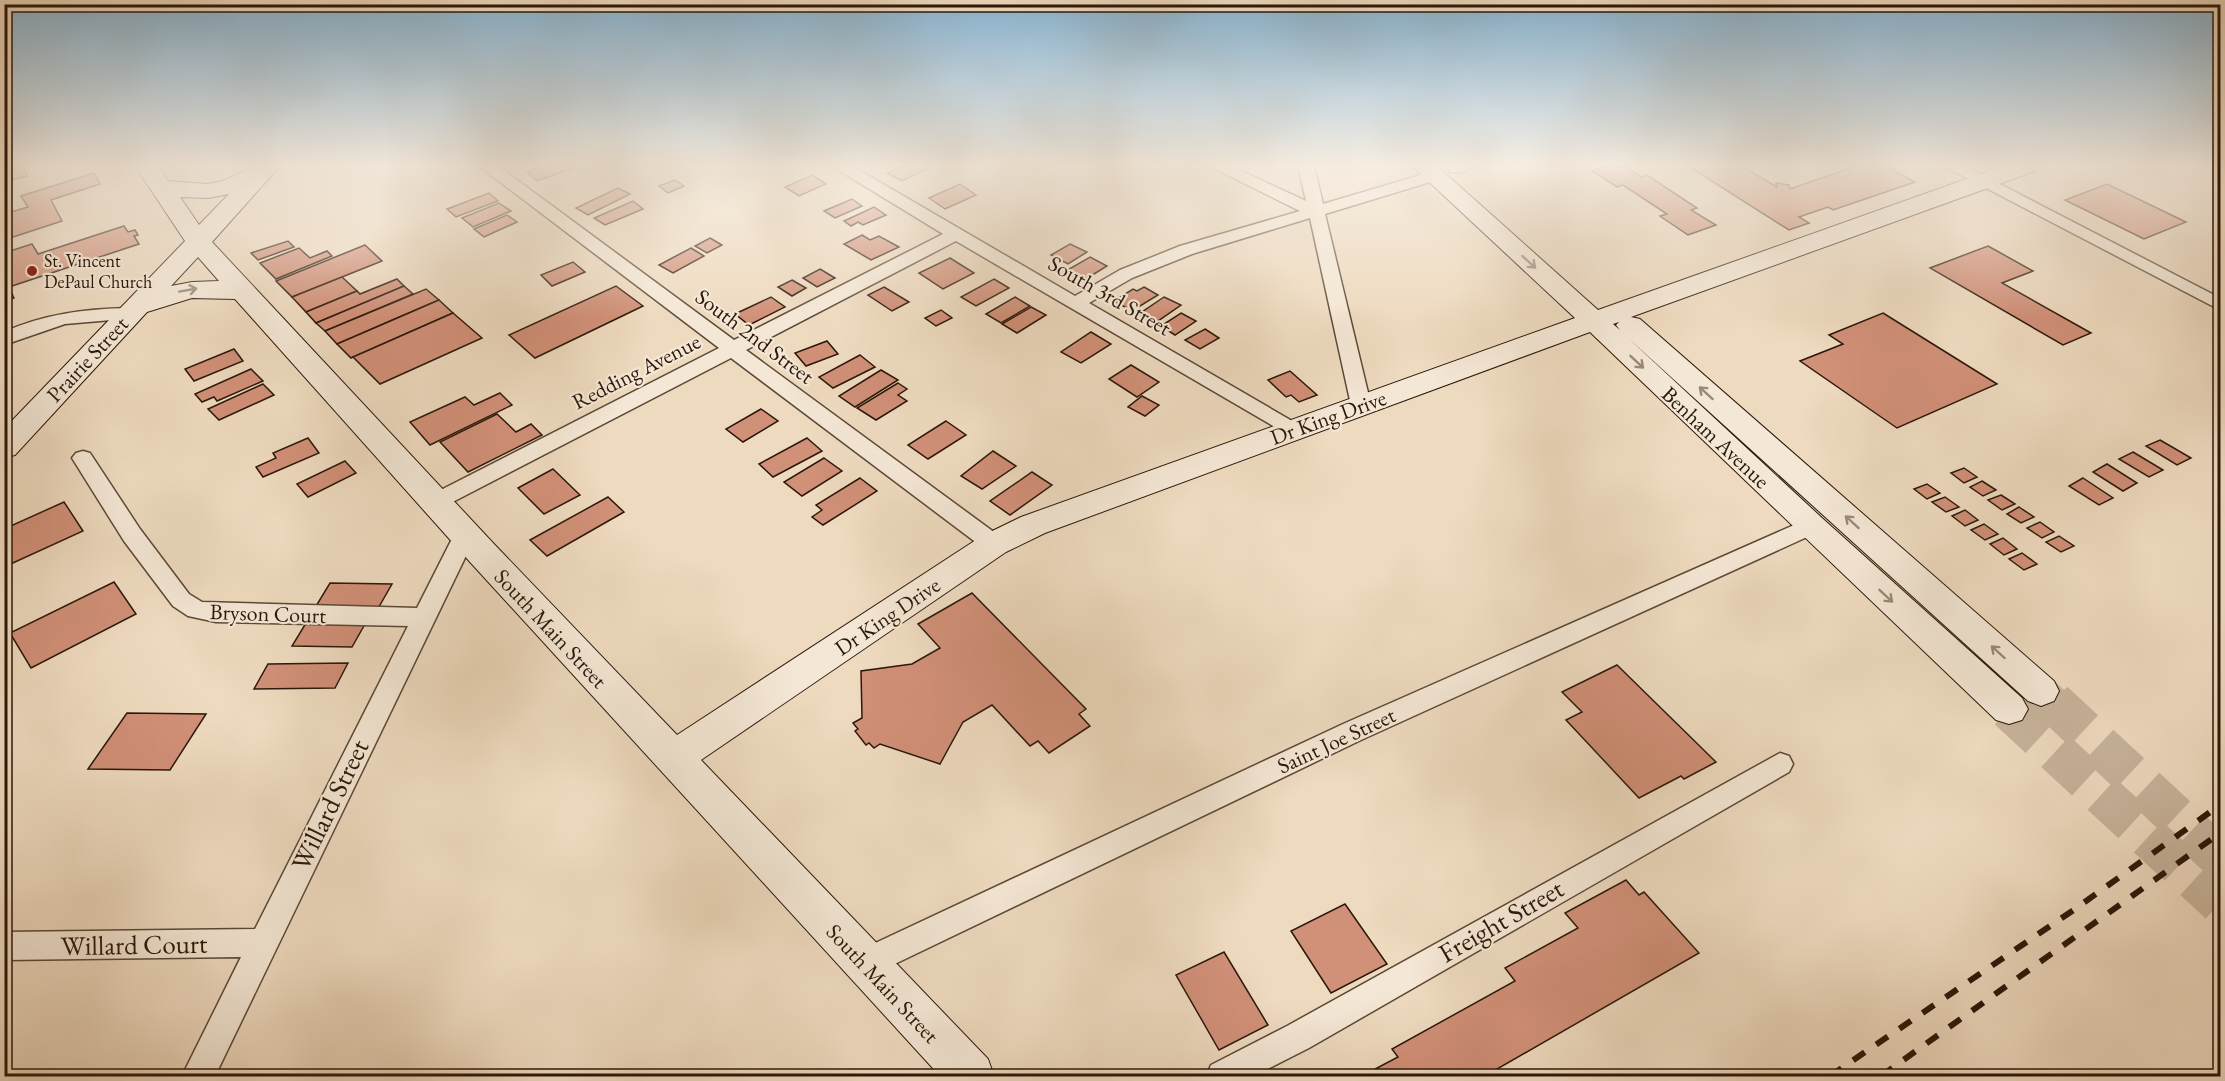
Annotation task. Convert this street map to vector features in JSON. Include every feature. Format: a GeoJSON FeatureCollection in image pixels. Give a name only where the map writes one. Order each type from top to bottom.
{"type":"FeatureCollection","features":[{"type":"Feature","properties":{"kind":"street","name":"South Main Street"},"geometry":{"type":"LineString","coordinates":[[180,216],[198,242],[465,535],[971,1077]]}},
{"type":"Feature","properties":{"kind":"street","name":"Prairie Street"},"geometry":{"type":"LineString","coordinates":[[4,448],[130,311],[222,216]]}},
{"type":"Feature","properties":{"kind":"street","name":"South 2nd Street"},"geometry":{"type":"LineString","coordinates":[[554,216],[994,544]]}},
{"type":"Feature","properties":{"kind":"street","name":"South 3rd Street"},"geometry":{"type":"LineString","coordinates":[[926,216],[1292,430]]}},
{"type":"Feature","properties":{"kind":"street"},"geometry":{"type":"LineString","coordinates":[[1076,303],[1126,274],[1186,250],[1297,216]]}},
{"type":"Feature","properties":{"kind":"street"},"geometry":{"type":"LineString","coordinates":[[1316,216],[1361,405]]}},
{"type":"Feature","properties":{"kind":"street","name":"Benham Avenue"},"geometry":{"type":"LineString","coordinates":[[1497,216],[1605,317],[2041,691]]}},
{"type":"Feature","properties":{"kind":"street","name":"Dr King Drive"},"geometry":{"type":"LineString","coordinates":[[673,758],[994,544],[1033,525],[1887,216]]}},
{"type":"Feature","properties":{"kind":"street"},"geometry":{"type":"LineString","coordinates":[[2050,216],[2220,305]]}},
{"type":"Feature","properties":{"kind":"street","name":"Redding Avenue"},"geometry":{"type":"LineString","coordinates":[[435,502],[956,234]]}},
{"type":"Feature","properties":{"kind":"street"},"geometry":{"type":"LineString","coordinates":[[4,339],[31,327],[58,319],[83,314],[130,311],[162,296],[205,287],[246,294]]}},
{"type":"Feature","properties":{"kind":"street","name":"Benham Avenue"},"geometry":{"type":"LineString","coordinates":[[1605,317],[1810,526],[2009,709]]}},
{"type":"Feature","properties":{"kind":"street","name":"Bryson Court"},"geometry":{"type":"LineString","coordinates":[[83,458],[132,535],[181,600],[196,610],[216,613],[423,617]]}},
{"type":"Feature","properties":{"kind":"street","name":"Saint Joe Street"},"geometry":{"type":"LineString","coordinates":[[865,963],[1352,732],[1810,526]]}},
{"type":"Feature","properties":{"kind":"street","name":"Willard Street"},"geometry":{"type":"LineString","coordinates":[[198,1077],[465,535]]}},
{"type":"Feature","properties":{"kind":"street","name":"Freight Street"},"geometry":{"type":"LineString","coordinates":[[1222,1077],[1298,1037],[1780,764]]}},
{"type":"Feature","properties":{"kind":"street","name":"Willard Court"},"geometry":{"type":"LineString","coordinates":[[4,946],[263,943]]}},
{"type":"Feature","properties":{"kind":"building"},"geometry":{"type":"Polygon","coordinates":[[[4,216],[60,216],[62,221],[4,240],[4,216]]]}},
{"type":"Feature","properties":{"kind":"building"},"geometry":{"type":"Polygon","coordinates":[[[466,216],[498,216],[473,227],[462,218],[466,216]]]}},
{"type":"Feature","properties":{"kind":"building"},"geometry":{"type":"Polygon","coordinates":[[[504,216],[509,216],[517,222],[484,237],[474,229],[504,216]]]}},
{"type":"Feature","properties":{"kind":"building"},"geometry":{"type":"Polygon","coordinates":[[[598,216],[625,216],[605,225],[594,218],[598,216]]]}},
{"type":"Feature","properties":{"kind":"building"},"geometry":{"type":"Polygon","coordinates":[[[854,216],[883,216],[863,225],[858,222],[851,226],[844,221],[854,216]]]}},
{"type":"Feature","properties":{"kind":"building"},"geometry":{"type":"Polygon","coordinates":[[[1661,216],[1702,216],[1716,225],[1688,235],[1661,216]]]}},
{"type":"Feature","properties":{"kind":"building"},"geometry":{"type":"Polygon","coordinates":[[[1768,216],[1801,216],[1809,223],[1789,230],[1768,216]]]}},
{"type":"Feature","properties":{"kind":"building"},"geometry":{"type":"Polygon","coordinates":[[[2098,216],[2174,216],[2186,222],[2144,239],[2098,216]]]}},
{"type":"Feature","properties":{"kind":"building","name":"St. Vincent DePaul Church"},"geometry":{"type":"Polygon","coordinates":[[[124,226],[128,232],[135,230],[138,235],[134,236],[139,244],[9,287],[14,298],[4,301],[4,253],[32,244],[38,254],[124,226]]]}},
{"type":"Feature","properties":{"kind":"building"},"geometry":{"type":"Polygon","coordinates":[[[862,235],[870,240],[879,236],[899,247],[871,260],[844,244],[862,235]]]}},
{"type":"Feature","properties":{"kind":"building"},"geometry":{"type":"Polygon","coordinates":[[[710,238],[722,245],[707,253],[695,246],[710,238]]]}},
{"type":"Feature","properties":{"kind":"building"},"geometry":{"type":"Polygon","coordinates":[[[288,241],[294,247],[258,260],[251,253],[288,241]]]}},
{"type":"Feature","properties":{"kind":"building"},"geometry":{"type":"Polygon","coordinates":[[[1070,244],[1087,252],[1068,264],[1051,255],[1070,244]]]}},
{"type":"Feature","properties":{"kind":"building"},"geometry":{"type":"Polygon","coordinates":[[[365,245],[382,261],[292,297],[276,281],[365,245]]]}},
{"type":"Feature","properties":{"kind":"building"},"geometry":{"type":"Polygon","coordinates":[[[1988,246],[2033,271],[2002,283],[2091,333],[2063,345],[1930,268],[1988,246]]]}},
{"type":"Feature","properties":{"kind":"building"},"geometry":{"type":"Polygon","coordinates":[[[299,248],[310,258],[327,251],[332,256],[276,279],[260,263],[299,248]]]}},
{"type":"Feature","properties":{"kind":"building"},"geometry":{"type":"Polygon","coordinates":[[[691,248],[704,256],[673,273],[659,265],[691,248]]]}},
{"type":"Feature","properties":{"kind":"building"},"geometry":{"type":"Polygon","coordinates":[[[1090,257],[1107,266],[1081,282],[1064,272],[1090,257]]]}},
{"type":"Feature","properties":{"kind":"building"},"geometry":{"type":"Polygon","coordinates":[[[950,258],[974,273],[943,289],[919,273],[950,258]]]}},
{"type":"Feature","properties":{"kind":"building"},"geometry":{"type":"Polygon","coordinates":[[[573,262],[585,272],[552,286],[541,275],[573,262]]]}},
{"type":"Feature","properties":{"kind":"building"},"geometry":{"type":"Polygon","coordinates":[[[820,269],[835,278],[817,287],[803,278],[820,269]]]}},
{"type":"Feature","properties":{"kind":"building"},"geometry":{"type":"Polygon","coordinates":[[[342,277],[357,291],[306,312],[292,297],[342,277]]]}},
{"type":"Feature","properties":{"kind":"building"},"geometry":{"type":"Polygon","coordinates":[[[397,279],[404,286],[316,323],[306,312],[357,291],[360,294],[397,279]]]}},
{"type":"Feature","properties":{"kind":"building"},"geometry":{"type":"Polygon","coordinates":[[[994,279],[1009,288],[976,306],[961,297],[994,279]]]}},
{"type":"Feature","properties":{"kind":"building"},"geometry":{"type":"Polygon","coordinates":[[[792,280],[806,288],[792,296],[778,287],[792,280]]]}},
{"type":"Feature","properties":{"kind":"building"},"geometry":{"type":"Polygon","coordinates":[[[404,286],[413,294],[325,331],[316,323],[404,286]]]}},
{"type":"Feature","properties":{"kind":"building"},"geometry":{"type":"Polygon","coordinates":[[[616,286],[643,306],[535,358],[509,335],[616,286]]]}},
{"type":"Feature","properties":{"kind":"building"},"geometry":{"type":"Polygon","coordinates":[[[884,287],[909,302],[892,311],[868,295],[884,287]]]}},
{"type":"Feature","properties":{"kind":"building"},"geometry":{"type":"Polygon","coordinates":[[[1144,287],[1158,295],[1132,311],[1114,301],[1133,289],[1137,291],[1144,287]]]}},
{"type":"Feature","properties":{"kind":"building"},"geometry":{"type":"Polygon","coordinates":[[[426,289],[439,300],[337,344],[325,331],[426,289]]]}},
{"type":"Feature","properties":{"kind":"building"},"geometry":{"type":"Polygon","coordinates":[[[771,297],[785,307],[749,325],[735,314],[771,297]]]}},
{"type":"Feature","properties":{"kind":"building"},"geometry":{"type":"Polygon","coordinates":[[[1015,297],[1030,306],[1001,323],[986,314],[1015,297]]]}},
{"type":"Feature","properties":{"kind":"building"},"geometry":{"type":"Polygon","coordinates":[[[1164,297],[1181,305],[1155,323],[1139,314],[1164,297]]]}},
{"type":"Feature","properties":{"kind":"building"},"geometry":{"type":"Polygon","coordinates":[[[439,300],[453,313],[351,358],[337,344],[439,300]]]}},
{"type":"Feature","properties":{"kind":"building"},"geometry":{"type":"Polygon","coordinates":[[[1031,307],[1046,315],[1017,333],[1002,324],[1031,307]]]}},
{"type":"Feature","properties":{"kind":"building"},"geometry":{"type":"Polygon","coordinates":[[[941,310],[952,318],[936,326],[925,318],[941,310]]]}},
{"type":"Feature","properties":{"kind":"building"},"geometry":{"type":"Polygon","coordinates":[[[453,313],[482,338],[380,384],[353,357],[453,313]]]}},
{"type":"Feature","properties":{"kind":"building"},"geometry":{"type":"Polygon","coordinates":[[[1181,313],[1196,321],[1175,335],[1161,326],[1181,313]]]}},
{"type":"Feature","properties":{"kind":"building"},"geometry":{"type":"Polygon","coordinates":[[[1883,313],[1997,384],[1897,428],[1800,361],[1843,344],[1829,335],[1883,313]]]}},
{"type":"Feature","properties":{"kind":"building"},"geometry":{"type":"Polygon","coordinates":[[[1205,329],[1219,338],[1200,349],[1185,340],[1205,329]]]}},
{"type":"Feature","properties":{"kind":"building"},"geometry":{"type":"Polygon","coordinates":[[[1091,332],[1111,344],[1081,363],[1061,352],[1091,332]]]}},
{"type":"Feature","properties":{"kind":"building"},"geometry":{"type":"Polygon","coordinates":[[[827,341],[838,354],[806,366],[795,353],[827,341]]]}},
{"type":"Feature","properties":{"kind":"building"},"geometry":{"type":"Polygon","coordinates":[[[234,349],[243,361],[194,381],[185,369],[234,349]]]}},
{"type":"Feature","properties":{"kind":"building"},"geometry":{"type":"Polygon","coordinates":[[[860,355],[875,367],[833,388],[819,377],[860,355]]]}},
{"type":"Feature","properties":{"kind":"building"},"geometry":{"type":"Polygon","coordinates":[[[1131,365],[1159,382],[1137,397],[1109,379],[1131,365]]]}},
{"type":"Feature","properties":{"kind":"building"},"geometry":{"type":"Polygon","coordinates":[[[251,369],[263,381],[217,401],[214,397],[202,402],[195,394],[251,369]]]}},
{"type":"Feature","properties":{"kind":"building"},"geometry":{"type":"Polygon","coordinates":[[[881,370],[898,380],[855,407],[839,396],[881,370]]]}},
{"type":"Feature","properties":{"kind":"building"},"geometry":{"type":"Polygon","coordinates":[[[1290,371],[1317,395],[1299,402],[1291,395],[1286,397],[1268,380],[1290,371]]]}},
{"type":"Feature","properties":{"kind":"building"},"geometry":{"type":"Polygon","coordinates":[[[898,383],[907,389],[898,395],[907,401],[876,420],[857,408],[898,383]]]}},
{"type":"Feature","properties":{"kind":"building"},"geometry":{"type":"Polygon","coordinates":[[[263,384],[274,395],[219,420],[208,409],[263,384]]]}},
{"type":"Feature","properties":{"kind":"building"},"geometry":{"type":"Polygon","coordinates":[[[500,393],[512,405],[430,445],[410,422],[465,397],[474,405],[500,393]]]}},
{"type":"Feature","properties":{"kind":"building"},"geometry":{"type":"Polygon","coordinates":[[[1142,396],[1159,405],[1145,416],[1128,407],[1142,396]]]}},
{"type":"Feature","properties":{"kind":"building"},"geometry":{"type":"Polygon","coordinates":[[[761,409],[778,421],[743,442],[726,429],[761,409]]]}},
{"type":"Feature","properties":{"kind":"building"},"geometry":{"type":"Polygon","coordinates":[[[497,414],[516,432],[531,424],[542,435],[468,472],[440,442],[497,414]]]}},
{"type":"Feature","properties":{"kind":"building"},"geometry":{"type":"Polygon","coordinates":[[[946,421],[966,435],[928,459],[908,445],[946,421]]]}},
{"type":"Feature","properties":{"kind":"building"},"geometry":{"type":"Polygon","coordinates":[[[308,438],[319,453],[263,477],[256,467],[276,458],[273,453],[308,438]]]}},
{"type":"Feature","properties":{"kind":"building"},"geometry":{"type":"Polygon","coordinates":[[[807,438],[822,451],[773,477],[759,464],[807,438]]]}},
{"type":"Feature","properties":{"kind":"building"},"geometry":{"type":"Polygon","coordinates":[[[2160,440],[2191,458],[2177,465],[2146,446],[2160,440]]]}},
{"type":"Feature","properties":{"kind":"building"},"geometry":{"type":"Polygon","coordinates":[[[993,451],[1016,466],[982,489],[961,476],[993,451]]]}},
{"type":"Feature","properties":{"kind":"building"},"geometry":{"type":"Polygon","coordinates":[[[2133,452],[2163,470],[2149,477],[2119,459],[2133,452]]]}},
{"type":"Feature","properties":{"kind":"building"},"geometry":{"type":"Polygon","coordinates":[[[824,458],[842,471],[802,496],[784,482],[824,458]]]}},
{"type":"Feature","properties":{"kind":"building"},"geometry":{"type":"Polygon","coordinates":[[[345,461],[356,473],[308,497],[297,484],[345,461]]]}},
{"type":"Feature","properties":{"kind":"building"},"geometry":{"type":"Polygon","coordinates":[[[2107,464],[2137,483],[2123,491],[2093,472],[2107,464]]]}},
{"type":"Feature","properties":{"kind":"building"},"geometry":{"type":"Polygon","coordinates":[[[1964,468],[1977,477],[1964,483],[1951,473],[1964,468]]]}},
{"type":"Feature","properties":{"kind":"building"},"geometry":{"type":"Polygon","coordinates":[[[553,469],[580,495],[544,514],[518,488],[553,469]]]}},
{"type":"Feature","properties":{"kind":"building"},"geometry":{"type":"Polygon","coordinates":[[[1032,472],[1052,485],[1010,515],[990,501],[1032,472]]]}},
{"type":"Feature","properties":{"kind":"building"},"geometry":{"type":"Polygon","coordinates":[[[860,478],[877,491],[823,525],[812,517],[822,510],[816,505],[860,478]]]}},
{"type":"Feature","properties":{"kind":"building"},"geometry":{"type":"Polygon","coordinates":[[[2083,478],[2113,498],[2099,505],[2069,486],[2083,478]]]}},
{"type":"Feature","properties":{"kind":"building"},"geometry":{"type":"Polygon","coordinates":[[[1982,481],[1996,490],[1983,496],[1970,487],[1982,481]]]}},
{"type":"Feature","properties":{"kind":"building"},"geometry":{"type":"Polygon","coordinates":[[[1927,484],[1940,493],[1927,499],[1914,489],[1927,484]]]}},
{"type":"Feature","properties":{"kind":"building"},"geometry":{"type":"Polygon","coordinates":[[[2001,495],[2015,504],[2002,510],[1988,500],[2001,495]]]}},
{"type":"Feature","properties":{"kind":"building"},"geometry":{"type":"Polygon","coordinates":[[[608,497],[624,512],[547,556],[530,540],[608,497]]]}},
{"type":"Feature","properties":{"kind":"building"},"geometry":{"type":"Polygon","coordinates":[[[1945,497],[1959,507],[1946,512],[1932,502],[1945,497]]]}},
{"type":"Feature","properties":{"kind":"building"},"geometry":{"type":"Polygon","coordinates":[[[64,502],[83,531],[4,567],[4,529],[64,502]]]}},
{"type":"Feature","properties":{"kind":"building"},"geometry":{"type":"Polygon","coordinates":[[[2019,507],[2034,517],[2021,523],[2007,514],[2019,507]]]}},
{"type":"Feature","properties":{"kind":"building"},"geometry":{"type":"Polygon","coordinates":[[[1965,510],[1978,520],[1965,526],[1952,516],[1965,510]]]}},
{"type":"Feature","properties":{"kind":"building"},"geometry":{"type":"Polygon","coordinates":[[[2040,522],[2054,532],[2042,538],[2027,528],[2040,522]]]}},
{"type":"Feature","properties":{"kind":"building"},"geometry":{"type":"Polygon","coordinates":[[[1984,524],[1998,534],[1985,540],[1971,530],[1984,524]]]}},
{"type":"Feature","properties":{"kind":"building"},"geometry":{"type":"Polygon","coordinates":[[[2059,536],[2074,546],[2061,552],[2046,542],[2059,536]]]}},
{"type":"Feature","properties":{"kind":"building"},"geometry":{"type":"Polygon","coordinates":[[[2003,538],[2017,549],[2004,555],[1990,544],[2003,538]]]}},
{"type":"Feature","properties":{"kind":"building"},"geometry":{"type":"Polygon","coordinates":[[[2022,553],[2037,564],[2024,570],[2009,559],[2022,553]]]}},
{"type":"Feature","properties":{"kind":"building"},"geometry":{"type":"Polygon","coordinates":[[[114,582],[136,614],[31,668],[10,633],[114,582]]]}},
{"type":"Feature","properties":{"kind":"building"},"geometry":{"type":"Polygon","coordinates":[[[330,583],[392,584],[376,612],[313,611],[330,583]]]}},
{"type":"Feature","properties":{"kind":"building"},"geometry":{"type":"Polygon","coordinates":[[[972,593],[1086,709],[1079,714],[1090,726],[1049,753],[1038,741],[1030,746],[992,705],[963,722],[940,764],[880,744],[874,748],[869,743],[866,745],[855,731],[858,729],[853,723],[862,718],[861,671],[912,664],[940,648],[918,624],[972,593]]]}},
{"type":"Feature","properties":{"kind":"building"},"geometry":{"type":"Polygon","coordinates":[[[306,623],[365,624],[352,647],[292,646],[306,623]]]}},
{"type":"Feature","properties":{"kind":"building"},"geometry":{"type":"Polygon","coordinates":[[[348,663],[335,688],[254,689],[268,664],[348,663]]]}},
{"type":"Feature","properties":{"kind":"building"},"geometry":{"type":"Polygon","coordinates":[[[1617,665],[1716,762],[1684,779],[1681,776],[1639,798],[1566,720],[1582,712],[1562,692],[1617,665]]]}},
{"type":"Feature","properties":{"kind":"building"},"geometry":{"type":"Polygon","coordinates":[[[127,713],[206,714],[170,770],[88,769],[127,713]]]}},
{"type":"Feature","properties":{"kind":"building"},"geometry":{"type":"Polygon","coordinates":[[[1626,880],[1639,895],[1644,892],[1699,953],[1485,1076],[1362,1076],[1398,1057],[1392,1049],[1515,981],[1505,968],[1578,928],[1565,913],[1626,880]]]}},
{"type":"Feature","properties":{"kind":"building"},"geometry":{"type":"Polygon","coordinates":[[[1345,904],[1387,964],[1331,993],[1291,931],[1345,904]]]}},
{"type":"Feature","properties":{"kind":"building"},"geometry":{"type":"Polygon","coordinates":[[[1224,952],[1268,1025],[1219,1050],[1176,975],[1224,952]]]}},
{"type":"Feature","properties":{"kind":"tunnel"},"geometry":{"type":"LineString","coordinates":[[2041,691],[2055,704]]}},
{"type":"Feature","properties":{"kind":"tunnel"},"geometry":{"type":"LineString","coordinates":[[2053,702],[2220,858]]}},
{"type":"Feature","properties":{"kind":"tunnel"},"geometry":{"type":"LineString","coordinates":[[2009,709],[2220,903]]}},
{"type":"Feature","properties":{"kind":"railway"},"geometry":{"type":"LineString","coordinates":[[1830,1076],[2075,909],[2220,805]]}},
{"type":"Feature","properties":{"kind":"railway"},"geometry":{"type":"LineString","coordinates":[[1881,1076],[2220,833]]}},
{"type":"Feature","properties":{"kind":"place","name":"St. Vincent DePaul Church"},"geometry":{"type":"Point","coordinates":[32,271]}}]}
